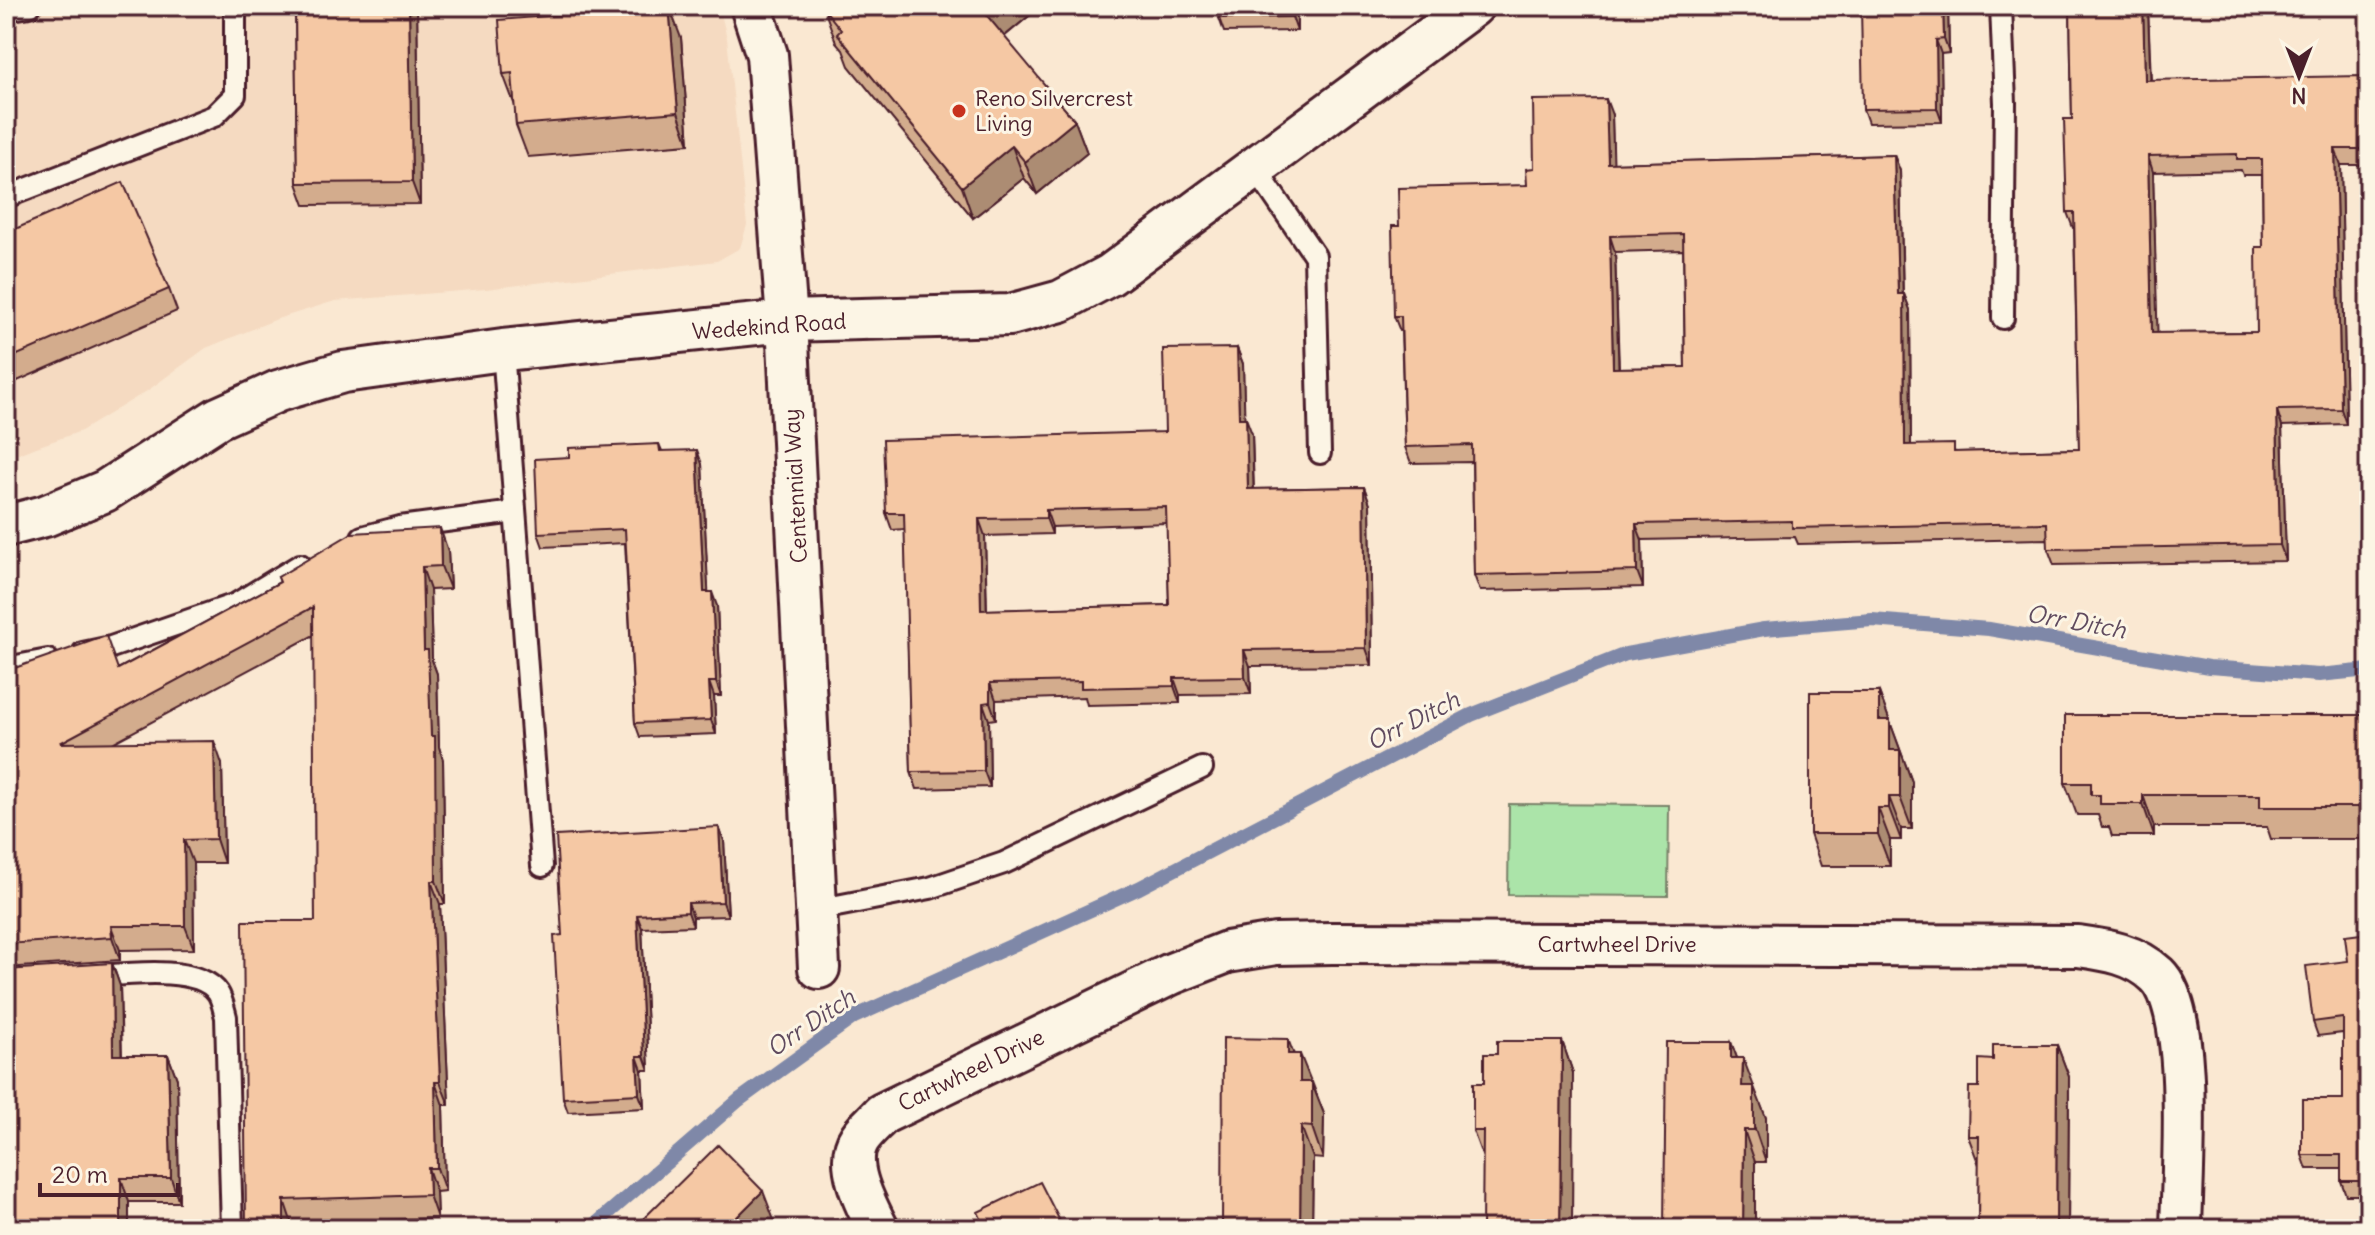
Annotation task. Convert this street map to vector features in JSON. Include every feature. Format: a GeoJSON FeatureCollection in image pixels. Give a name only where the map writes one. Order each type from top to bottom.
{"type":"FeatureCollection","features":[{"type":"Feature","properties":{"kind":"street","name":"Centennial Way"},"geometry":{"type":"LineString","coordinates":[[751,6],[767,55],[787,321],[819,968]]}},
{"type":"Feature","properties":{"kind":"street","name":"Wedekind Road"},"geometry":{"type":"LineString","coordinates":[[6,526],[45,516],[105,491],[218,418],[278,391],[343,372],[503,350],[787,321],[1010,315],[1061,301],[1110,275],[1473,6]]}},
{"type":"Feature","properties":{"kind":"street","name":"Cartwheel Drive"},"geometry":{"type":"LineString","coordinates":[[878,1229],[863,1199],[855,1163],[858,1140],[882,1114],[1171,974],[1227,952],[1332,943],[2078,946],[2138,960],[2160,977],[2173,1006],[2181,1043],[2181,1229]]}},
{"type":"Feature","properties":{"kind":"lane"},"geometry":{"type":"LineString","coordinates":[[6,10],[30,6]]}},
{"type":"Feature","properties":{"kind":"lane"},"geometry":{"type":"LineString","coordinates":[[6,197],[214,116],[235,95],[235,6]]}},
{"type":"Feature","properties":{"kind":"lane"},"geometry":{"type":"LineString","coordinates":[[2001,6],[2005,103],[2003,318]]}},
{"type":"Feature","properties":{"kind":"lane"},"geometry":{"type":"LineString","coordinates":[[1255,168],[1315,256],[1320,453]]}},
{"type":"Feature","properties":{"kind":"lane"},"geometry":{"type":"LineString","coordinates":[[503,350],[542,866]]}},
{"type":"Feature","properties":{"kind":"lane"},"geometry":{"type":"LineString","coordinates":[[6,668],[111,647],[236,604],[329,547],[400,527],[515,512]]}},
{"type":"Feature","properties":{"kind":"lane"},"geometry":{"type":"LineString","coordinates":[[816,910],[930,888],[1004,863],[1202,768]]}},
{"type":"Feature","properties":{"kind":"lane"},"geometry":{"type":"LineString","coordinates":[[69,978],[164,973],[199,978],[218,992],[226,1017],[232,1229]]}},
{"type":"Feature","properties":{"kind":"shaded area"},"geometry":{"type":"Polygon","coordinates":[[[6,6],[719,6],[727,38],[747,225],[740,248],[717,261],[486,289],[335,301],[277,319],[206,348],[147,391],[81,431],[6,458],[6,6]]]}},
{"type":"Feature","properties":{"kind":"green space"},"geometry":{"type":"Polygon","coordinates":[[[1509,804],[1669,805],[1668,896],[1508,895],[1509,804]]]}},
{"type":"Feature","properties":{"kind":"building"},"geometry":{"type":"Polygon","coordinates":[[[295,6],[409,6],[412,182],[297,183],[295,6]]]}},
{"type":"Feature","properties":{"kind":"building"},"geometry":{"type":"Polygon","coordinates":[[[669,6],[678,112],[516,125],[512,73],[503,74],[499,20],[669,6]]]}},
{"type":"Feature","properties":{"kind":"building","name":"Reno Silvercrest Living"},"geometry":{"type":"Polygon","coordinates":[[[830,6],[991,6],[984,12],[1075,121],[1025,162],[1012,146],[962,187],[837,34],[841,30],[825,10],[830,6]]]}},
{"type":"Feature","properties":{"kind":"building"},"geometry":{"type":"Polygon","coordinates":[[[1218,6],[1292,6],[1292,17],[1219,18],[1218,6]]]}},
{"type":"Feature","properties":{"kind":"building"},"geometry":{"type":"Polygon","coordinates":[[[1861,6],[1943,6],[1944,39],[1936,40],[1937,108],[1863,109],[1861,6]]]}},
{"type":"Feature","properties":{"kind":"building"},"geometry":{"type":"Polygon","coordinates":[[[2070,6],[2143,6],[2145,80],[2362,76],[2364,149],[2335,149],[2341,409],[2277,410],[2280,545],[2048,549],[2047,523],[1792,528],[1792,521],[1636,524],[1637,571],[1474,575],[1472,445],[1405,447],[1401,316],[1394,316],[1392,226],[1399,226],[1398,188],[1527,185],[1526,169],[1534,168],[1533,100],[1606,99],[1608,163],[1894,155],[1898,294],[1904,294],[1905,445],[1954,444],[1954,452],[2079,449],[2074,212],[2067,212],[2064,119],[2072,119],[2070,6]],[[2237,154],[2148,156],[2152,333],[2257,332],[2256,247],[2263,247],[2262,159],[2237,159],[2237,154]],[[1683,234],[1610,236],[1613,368],[1685,367],[1683,234]]]}},
{"type":"Feature","properties":{"kind":"building"},"geometry":{"type":"Polygon","coordinates":[[[123,182],[169,289],[6,360],[6,233],[123,182]]]}},
{"type":"Feature","properties":{"kind":"building"},"geometry":{"type":"Polygon","coordinates":[[[1237,348],[1239,418],[1246,418],[1248,489],[1364,487],[1366,648],[1244,650],[1245,677],[1174,678],[1174,686],[1081,688],[1081,681],[990,683],[990,702],[983,703],[984,771],[911,772],[904,513],[886,513],[883,440],[1165,432],[1163,349],[1237,348]],[[1166,507],[1046,510],[1046,518],[979,519],[981,610],[1169,605],[1166,507]]]}},
{"type":"Feature","properties":{"kind":"building"},"geometry":{"type":"Polygon","coordinates":[[[659,444],[660,451],[697,450],[704,592],[712,592],[716,682],[709,682],[711,720],[635,723],[625,529],[538,533],[535,459],[569,457],[569,448],[659,444]]]}},
{"type":"Feature","properties":{"kind":"building"},"geometry":{"type":"Polygon","coordinates":[[[440,528],[441,566],[422,567],[424,650],[428,650],[431,736],[435,736],[436,881],[431,881],[440,1082],[435,1082],[437,1168],[428,1168],[429,1195],[284,1200],[284,1229],[246,1229],[243,921],[315,921],[313,607],[60,743],[214,741],[216,839],[184,840],[185,926],[111,926],[112,937],[6,944],[6,671],[106,636],[118,669],[280,582],[278,577],[352,533],[440,528]]]}},
{"type":"Feature","properties":{"kind":"building"},"geometry":{"type":"Polygon","coordinates":[[[1810,692],[1879,692],[1879,720],[1890,720],[1890,750],[1900,750],[1900,797],[1889,797],[1889,808],[1878,808],[1878,834],[1810,834],[1810,692]]]}},
{"type":"Feature","properties":{"kind":"building"},"geometry":{"type":"Polygon","coordinates":[[[2065,715],[2369,715],[2369,813],[2366,813],[2366,807],[2260,807],[2260,795],[2143,795],[2143,804],[2100,804],[2100,795],[2091,795],[2091,783],[2065,783],[2065,715]]]}},
{"type":"Feature","properties":{"kind":"building"},"geometry":{"type":"Polygon","coordinates":[[[719,827],[723,902],[688,903],[688,912],[637,915],[644,1056],[637,1056],[639,1094],[563,1098],[554,936],[562,935],[556,836],[719,827]]]}},
{"type":"Feature","properties":{"kind":"building"},"geometry":{"type":"Polygon","coordinates":[[[2369,933],[2369,1181],[2341,1181],[2341,1155],[2302,1155],[2302,1099],[2343,1099],[2343,1018],[2313,1022],[2306,966],[2348,961],[2345,936],[2369,933]]]}},
{"type":"Feature","properties":{"kind":"building"},"geometry":{"type":"Polygon","coordinates":[[[112,963],[113,1055],[168,1055],[171,1178],[121,1178],[121,1229],[6,1229],[6,970],[112,963]]]}},
{"type":"Feature","properties":{"kind":"building"},"geometry":{"type":"Polygon","coordinates":[[[1223,1038],[1288,1039],[1288,1054],[1300,1054],[1300,1082],[1312,1082],[1312,1127],[1301,1126],[1300,1229],[1222,1229],[1223,1038]]]}},
{"type":"Feature","properties":{"kind":"building"},"geometry":{"type":"Polygon","coordinates":[[[1497,1041],[1562,1041],[1560,1229],[1482,1229],[1483,1131],[1473,1131],[1473,1083],[1484,1083],[1484,1054],[1497,1054],[1497,1041]]]}},
{"type":"Feature","properties":{"kind":"building"},"geometry":{"type":"Polygon","coordinates":[[[1666,1042],[1731,1042],[1731,1058],[1743,1058],[1742,1086],[1754,1086],[1754,1130],[1744,1130],[1743,1229],[1664,1229],[1666,1042]]]}},
{"type":"Feature","properties":{"kind":"building"},"geometry":{"type":"Polygon","coordinates":[[[1993,1045],[2057,1045],[2056,1229],[1978,1229],[1979,1136],[1968,1136],[1969,1087],[1979,1087],[1979,1059],[1993,1060],[1993,1045]]]}},
{"type":"Feature","properties":{"kind":"building"},"geometry":{"type":"Polygon","coordinates":[[[718,1145],[763,1191],[733,1221],[741,1228],[633,1229],[718,1145]]]}},
{"type":"Feature","properties":{"kind":"building"},"geometry":{"type":"Polygon","coordinates":[[[1040,1182],[1064,1229],[986,1229],[978,1212],[1040,1182]]]}},
{"type":"Feature","properties":{"kind":"waterway","name":"Orr Ditch"},"geometry":{"type":"LineString","coordinates":[[590,1229],[739,1100],[854,1017],[1139,888],[1471,715],[1626,654],[1764,629],[1872,620],[1989,629],[2209,667],[2319,675],[2369,670]]}},
{"type":"Feature","properties":{"kind":"place","name":"Reno Silvercrest Living"},"geometry":{"type":"Point","coordinates":[959,111]}}]}
